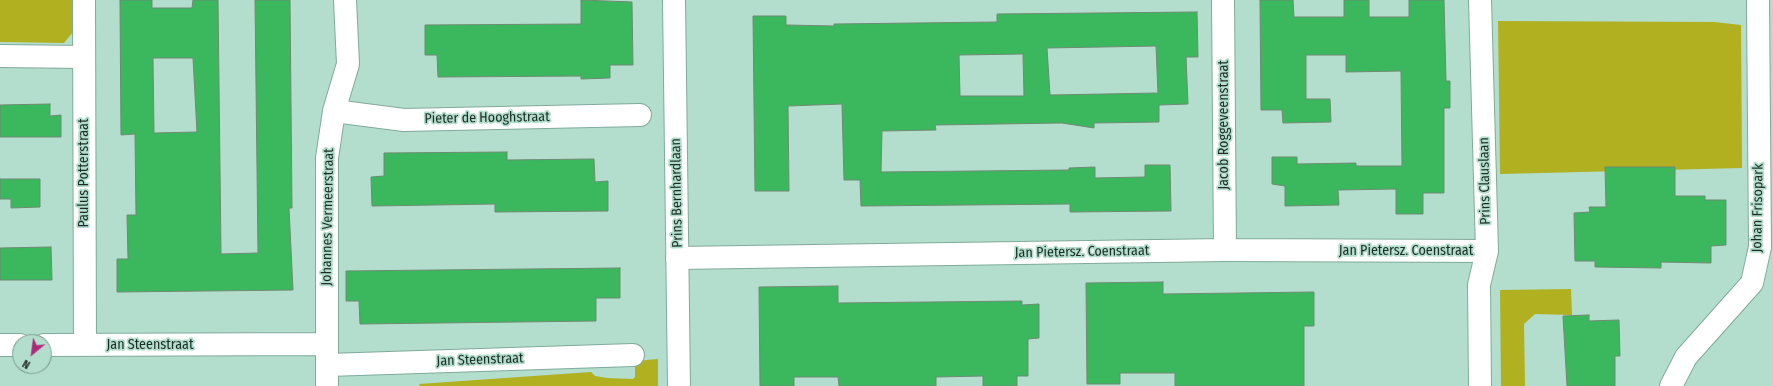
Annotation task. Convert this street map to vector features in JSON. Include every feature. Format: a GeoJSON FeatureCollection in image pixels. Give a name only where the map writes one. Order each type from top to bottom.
{"type":"FeatureCollection","features":[{"type":"Feature","properties":{"kind":"street","name":"Paulus Potterstraat"},"geometry":{"type":"LineString","coordinates":[[84,0],[85,345]]}},
{"type":"Feature","properties":{"kind":"street","name":"Johannes Vermeerstraat"},"geometry":{"type":"LineString","coordinates":[[327,365],[327,158],[334,111],[348,64],[345,0]]}},
{"type":"Feature","properties":{"kind":"street","name":"Prins Bernhardlaan"},"geometry":{"type":"LineString","coordinates":[[674,0],[679,386]]}},
{"type":"Feature","properties":{"kind":"street","name":"Jacob Roggeveenstraat"},"geometry":{"type":"LineString","coordinates":[[1223,0],[1225,250]]}},
{"type":"Feature","properties":{"kind":"street","name":"Prins Clauslaan"},"geometry":{"type":"LineString","coordinates":[[1480,0],[1487,251],[1479,285],[1480,386]]}},
{"type":"Feature","properties":{"kind":"street","name":"Johan Frisopark"},"geometry":{"type":"LineString","coordinates":[[1671,386],[1686,357],[1752,283],[1760,247],[1758,0]]}},
{"type":"Feature","properties":{"kind":"street"},"geometry":{"type":"LineString","coordinates":[[0,56],[84,57]]}},
{"type":"Feature","properties":{"kind":"street","name":"Pieter de Hooghstraat"},"geometry":{"type":"LineString","coordinates":[[334,111],[404,120],[640,115]]}},
{"type":"Feature","properties":{"kind":"street","name":"Jan Pietersz. Coenstraat"},"geometry":{"type":"LineString","coordinates":[[677,258],[1225,250],[1487,251]]}},
{"type":"Feature","properties":{"kind":"street"},"geometry":{"type":"LineString","coordinates":[[0,345],[12,345]]}},
{"type":"Feature","properties":{"kind":"street","name":"Jan Steenstraat"},"geometry":{"type":"LineString","coordinates":[[52,345],[85,345],[327,365],[633,355]]}},
{"type":"Feature","properties":{"kind":"shaded area"},"geometry":{"type":"Polygon","coordinates":[[[0,0],[73,0],[73,32],[64,43],[0,42],[0,0]]]}},
{"type":"Feature","properties":{"kind":"shaded area"},"geometry":{"type":"Polygon","coordinates":[[[1498,21],[1714,22],[1741,25],[1742,168],[1500,174],[1498,21]]]}},
{"type":"Feature","properties":{"kind":"shaded area"},"geometry":{"type":"Polygon","coordinates":[[[1571,289],[1572,315],[1535,314],[1524,324],[1525,386],[1501,386],[1500,290],[1571,289]]]}},
{"type":"Feature","properties":{"kind":"shaded area"},"geometry":{"type":"Polygon","coordinates":[[[658,359],[658,386],[420,386],[419,384],[591,372],[595,376],[607,378],[633,379],[635,377],[635,361],[658,359]]]}},
{"type":"Feature","properties":{"kind":"building"},"geometry":{"type":"Polygon","coordinates":[[[120,0],[152,0],[152,8],[192,8],[193,0],[218,0],[221,254],[258,253],[255,0],[290,0],[292,208],[289,208],[293,290],[117,292],[117,259],[128,259],[127,215],[136,215],[135,134],[121,135],[120,0]],[[153,58],[154,133],[197,132],[193,58],[153,58]]]}},
{"type":"Feature","properties":{"kind":"building"},"geometry":{"type":"Polygon","coordinates":[[[581,0],[632,2],[633,65],[610,65],[610,78],[581,79],[581,76],[438,77],[437,55],[425,55],[425,25],[581,24],[581,0]]]}},
{"type":"Feature","properties":{"kind":"building"},"geometry":{"type":"Polygon","coordinates":[[[1260,0],[1293,0],[1294,17],[1344,17],[1344,0],[1369,0],[1369,17],[1409,17],[1409,0],[1444,0],[1446,81],[1450,81],[1450,108],[1444,108],[1444,193],[1423,193],[1423,214],[1396,214],[1396,189],[1338,190],[1339,205],[1285,206],[1285,186],[1272,184],[1272,157],[1297,157],[1297,164],[1356,163],[1356,166],[1402,166],[1401,71],[1346,72],[1346,55],[1306,55],[1306,99],[1330,99],[1331,122],[1283,123],[1282,110],[1261,110],[1260,0]]]}},
{"type":"Feature","properties":{"kind":"building"},"geometry":{"type":"Polygon","coordinates":[[[1197,12],[1198,57],[1186,57],[1188,104],[1159,105],[1159,122],[1094,123],[1094,128],[1062,123],[935,125],[936,130],[882,131],[881,172],[1069,170],[1069,168],[1095,167],[1095,178],[1145,177],[1145,165],[1170,165],[1171,211],[1070,212],[1070,204],[861,206],[860,180],[844,180],[842,104],[788,106],[789,191],[755,191],[753,16],[786,16],[786,25],[834,26],[834,24],[997,22],[997,14],[1197,12]],[[1156,46],[1047,48],[1050,95],[1158,93],[1156,46]],[[1023,54],[959,55],[960,96],[1024,96],[1023,54]]]}},
{"type":"Feature","properties":{"kind":"building"},"geometry":{"type":"Polygon","coordinates":[[[50,104],[50,116],[61,115],[61,137],[0,137],[0,105],[50,104]]]}},
{"type":"Feature","properties":{"kind":"building"},"geometry":{"type":"Polygon","coordinates":[[[507,152],[507,160],[594,159],[595,182],[608,181],[608,211],[495,212],[495,204],[372,206],[371,177],[384,176],[384,153],[507,152]]]}},
{"type":"Feature","properties":{"kind":"building"},"geometry":{"type":"Polygon","coordinates":[[[1605,167],[1675,167],[1675,196],[1705,196],[1705,200],[1726,200],[1726,245],[1711,246],[1711,263],[1661,262],[1661,268],[1595,267],[1595,261],[1575,261],[1574,213],[1590,212],[1589,207],[1606,207],[1605,167]]]}},
{"type":"Feature","properties":{"kind":"building"},"geometry":{"type":"Polygon","coordinates":[[[0,179],[40,179],[40,207],[11,208],[11,199],[0,199],[0,179]]]}},
{"type":"Feature","properties":{"kind":"building"},"geometry":{"type":"Polygon","coordinates":[[[51,247],[52,280],[0,280],[0,248],[51,247]]]}},
{"type":"Feature","properties":{"kind":"building"},"geometry":{"type":"Polygon","coordinates":[[[620,268],[620,298],[596,298],[596,321],[360,324],[359,301],[346,301],[346,271],[620,268]]]}},
{"type":"Feature","properties":{"kind":"building"},"geometry":{"type":"Polygon","coordinates":[[[1163,282],[1163,294],[1314,292],[1314,326],[1304,326],[1304,386],[1175,386],[1175,373],[1120,373],[1120,384],[1087,384],[1086,283],[1163,282]]]}},
{"type":"Feature","properties":{"kind":"building"},"geometry":{"type":"Polygon","coordinates":[[[838,286],[838,303],[1022,301],[1022,305],[1039,304],[1039,338],[1028,339],[1028,376],[1017,376],[1017,386],[983,386],[983,376],[936,377],[936,386],[839,386],[838,377],[794,377],[794,386],[760,386],[759,287],[838,286]]]}},
{"type":"Feature","properties":{"kind":"building"},"geometry":{"type":"Polygon","coordinates":[[[1589,315],[1589,321],[1619,320],[1620,356],[1615,356],[1615,386],[1567,386],[1563,316],[1589,315]]]}}]}
